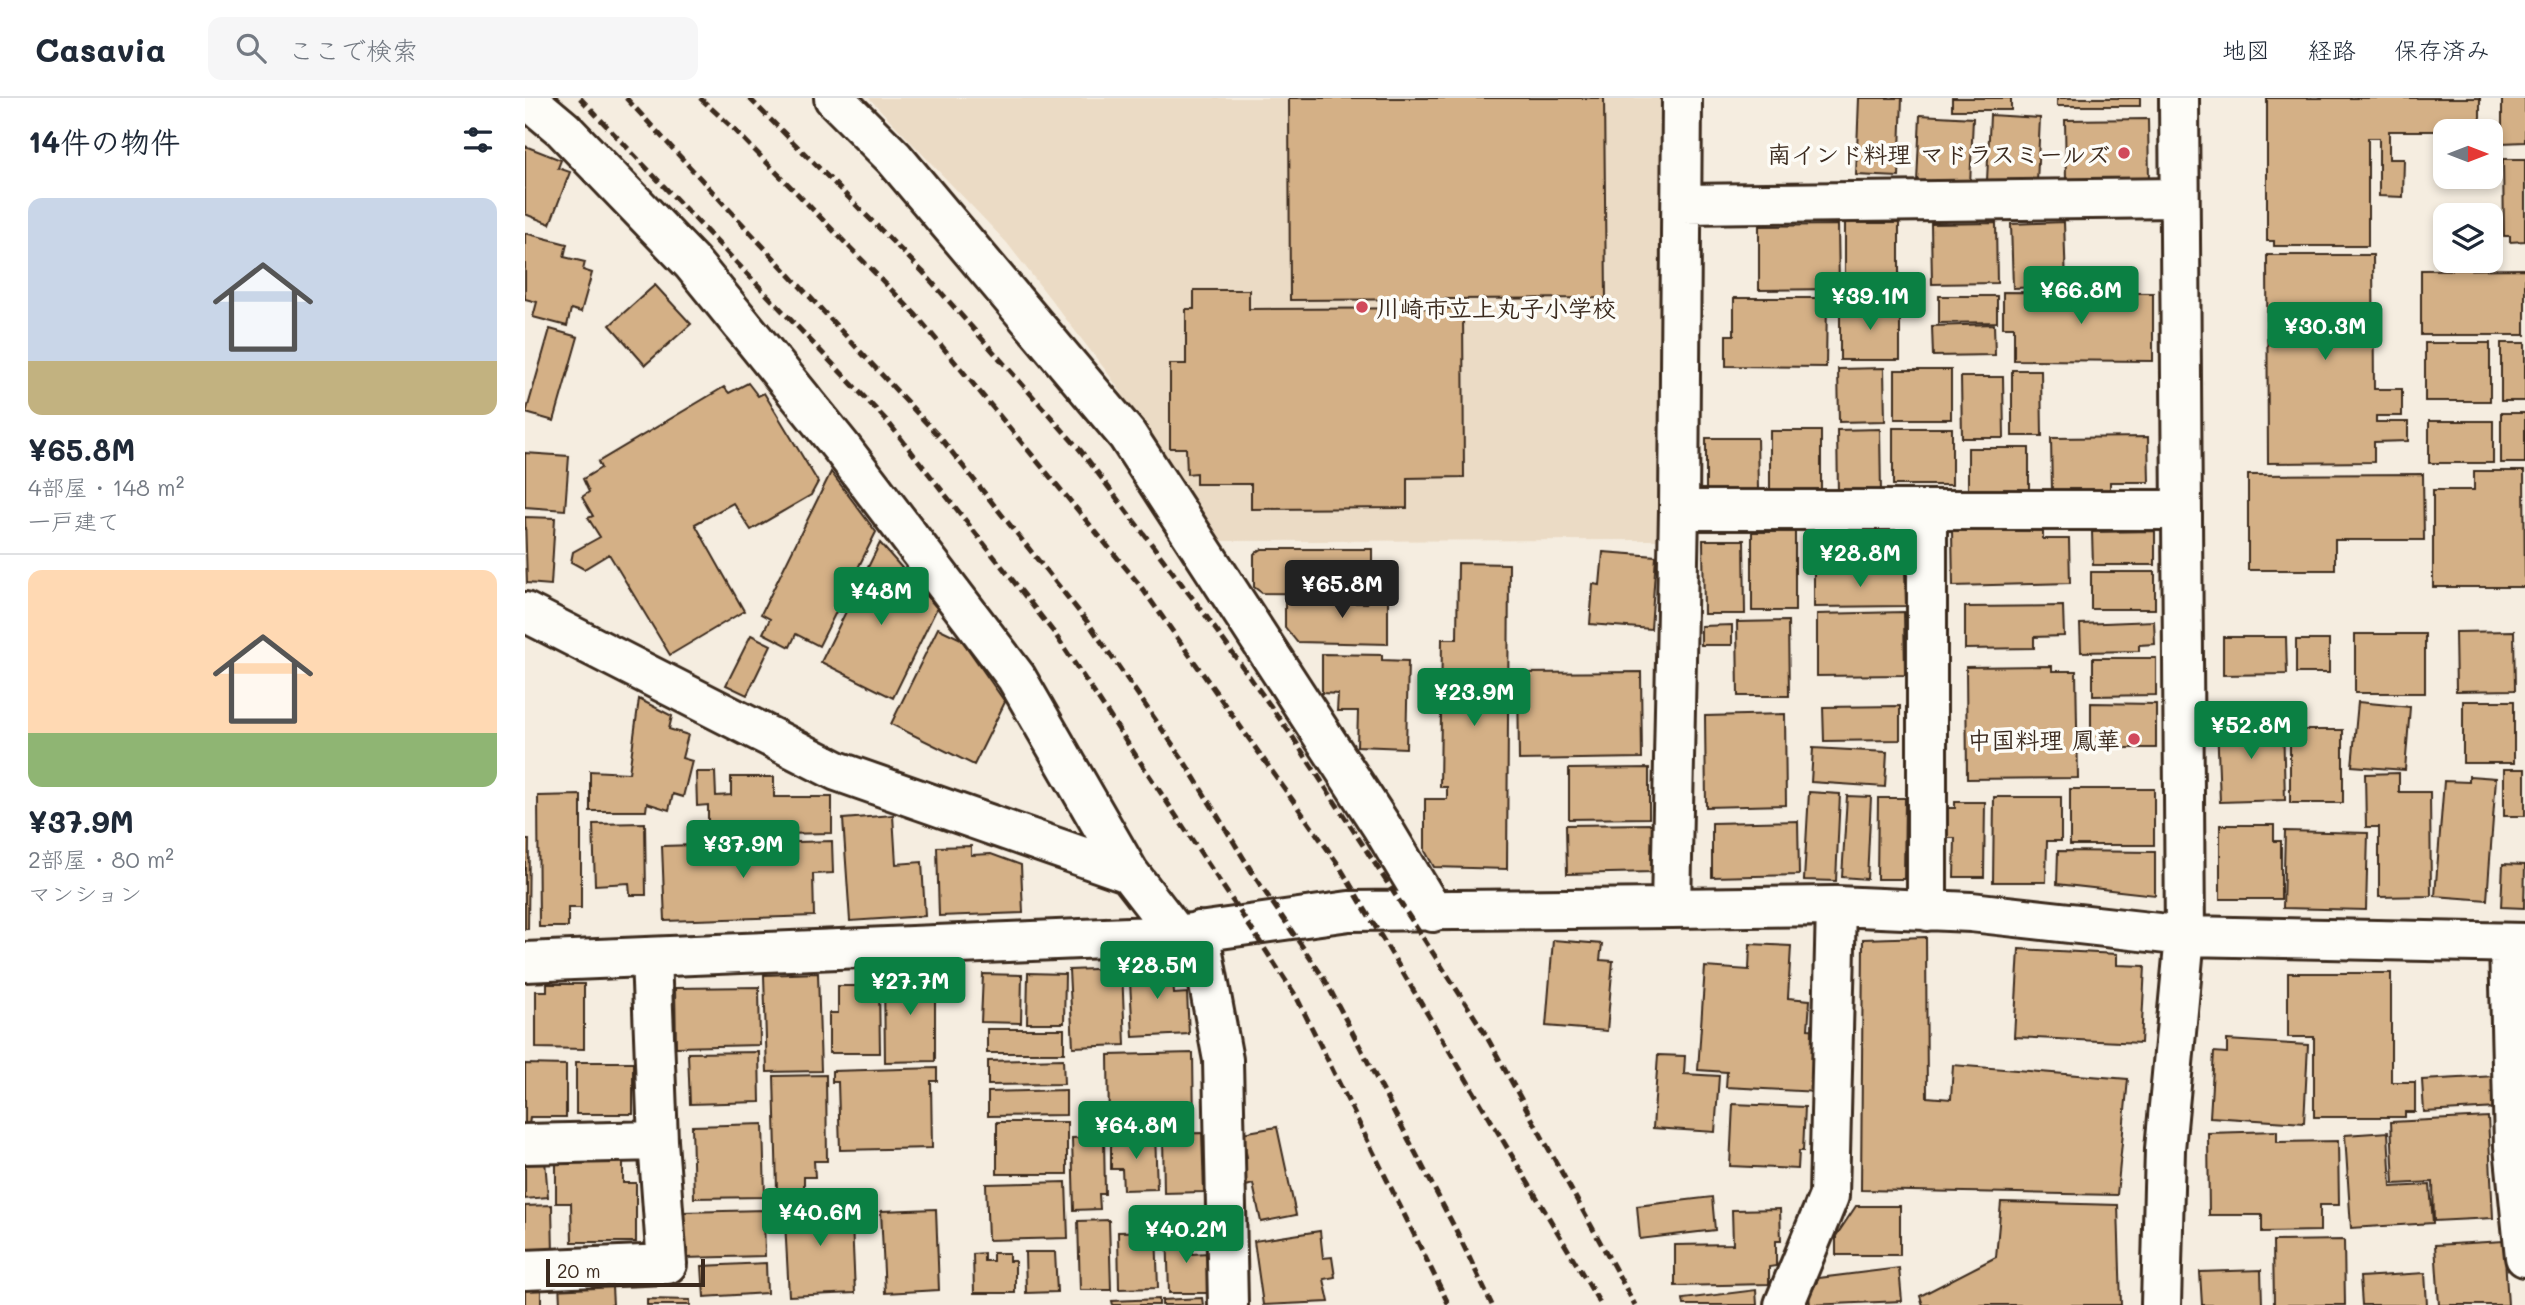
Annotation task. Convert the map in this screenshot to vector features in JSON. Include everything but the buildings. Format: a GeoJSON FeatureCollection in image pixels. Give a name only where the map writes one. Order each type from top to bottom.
{"type":"FeatureCollection","features":[{"type":"Feature","properties":{"kind":"street"},"geometry":{"type":"LineString","coordinates":[[526,98],[563,129],[692,263],[841,447],[1016,677],[1129,873],[1188,933],[1223,1060],[1228,1305]]}},
{"type":"Feature","properties":{"kind":"street"},"geometry":{"type":"LineString","coordinates":[[834,98],[894,158],[1127,435],[1353,782],[1433,912]]}},
{"type":"Feature","properties":{"kind":"street"},"geometry":{"type":"LineString","coordinates":[[1671,908],[1679,510],[1682,98]]}},
{"type":"Feature","properties":{"kind":"street"},"geometry":{"type":"LineString","coordinates":[[2161,1305],[2165,1149],[2185,936],[2179,98]]}},
{"type":"Feature","properties":{"kind":"street"},"geometry":{"type":"LineString","coordinates":[[1682,204],[2179,198]]}},
{"type":"Feature","properties":{"kind":"street"},"geometry":{"type":"LineString","coordinates":[[1679,510],[2182,510]]}},
{"type":"Feature","properties":{"kind":"street"},"geometry":{"type":"LineString","coordinates":[[1927,511],[1927,911]]}},
{"type":"Feature","properties":{"kind":"street"},"geometry":{"type":"LineString","coordinates":[[525,612],[837,771],[1129,873]]}},
{"type":"Feature","properties":{"kind":"street"},"geometry":{"type":"LineString","coordinates":[[1784,1305],[1829,1196],[1836,906]]}},
{"type":"Feature","properties":{"kind":"street"},"geometry":{"type":"LineString","coordinates":[[525,962],[1188,933],[1349,911],[1836,906],[1971,912],[2185,936],[2517,944],[2514,1146],[2525,1257]]}},
{"type":"Feature","properties":{"kind":"street"},"geometry":{"type":"LineString","coordinates":[[525,1270],[667,1264],[658,1141],[651,957]]}},
{"type":"Feature","properties":{"kind":"street"},"geometry":{"type":"LineString","coordinates":[[525,1144],[658,1141]]}},
{"type":"Feature","properties":{"kind":"shaded area","name":"川崎市立上丸子小学校"},"geometry":{"type":"Polygon","coordinates":[[[869,98],[1665,98],[1667,540],[1222,541],[1107,372],[1007,243],[869,98]]]}},
{"type":"Feature","properties":{"kind":"railway"},"geometry":{"type":"LineString","coordinates":[[580,98],[888,422],[1055,634],[1296,996],[1449,1305]]}},
{"type":"Feature","properties":{"kind":"railway"},"geometry":{"type":"LineString","coordinates":[[626,98],[943,441],[1089,624],[1182,758],[1257,880],[1325,980],[1458,1234],[1492,1305]]}},
{"type":"Feature","properties":{"kind":"railway"},"geometry":{"type":"LineString","coordinates":[[700,98],[733,128],[916,315],[1139,584],[1338,864],[1601,1305]]}},
{"type":"Feature","properties":{"kind":"railway"},"geometry":{"type":"LineString","coordinates":[[749,98],[923,272],[1081,451],[1206,616],[1292,736],[1483,1030],[1635,1305]]}},
{"type":"Feature","properties":{"kind":"place","name":"南インド料理 マドラスミールズ"},"geometry":{"type":"Point","coordinates":[2124,153]}},
{"type":"Feature","properties":{"kind":"place","name":"川崎市立上丸子小学校"},"geometry":{"type":"Point","coordinates":[1362,307]}},
{"type":"Feature","properties":{"kind":"place","name":"中国料理 鳳華"},"geometry":{"type":"Point","coordinates":[2134,739]}}]}
